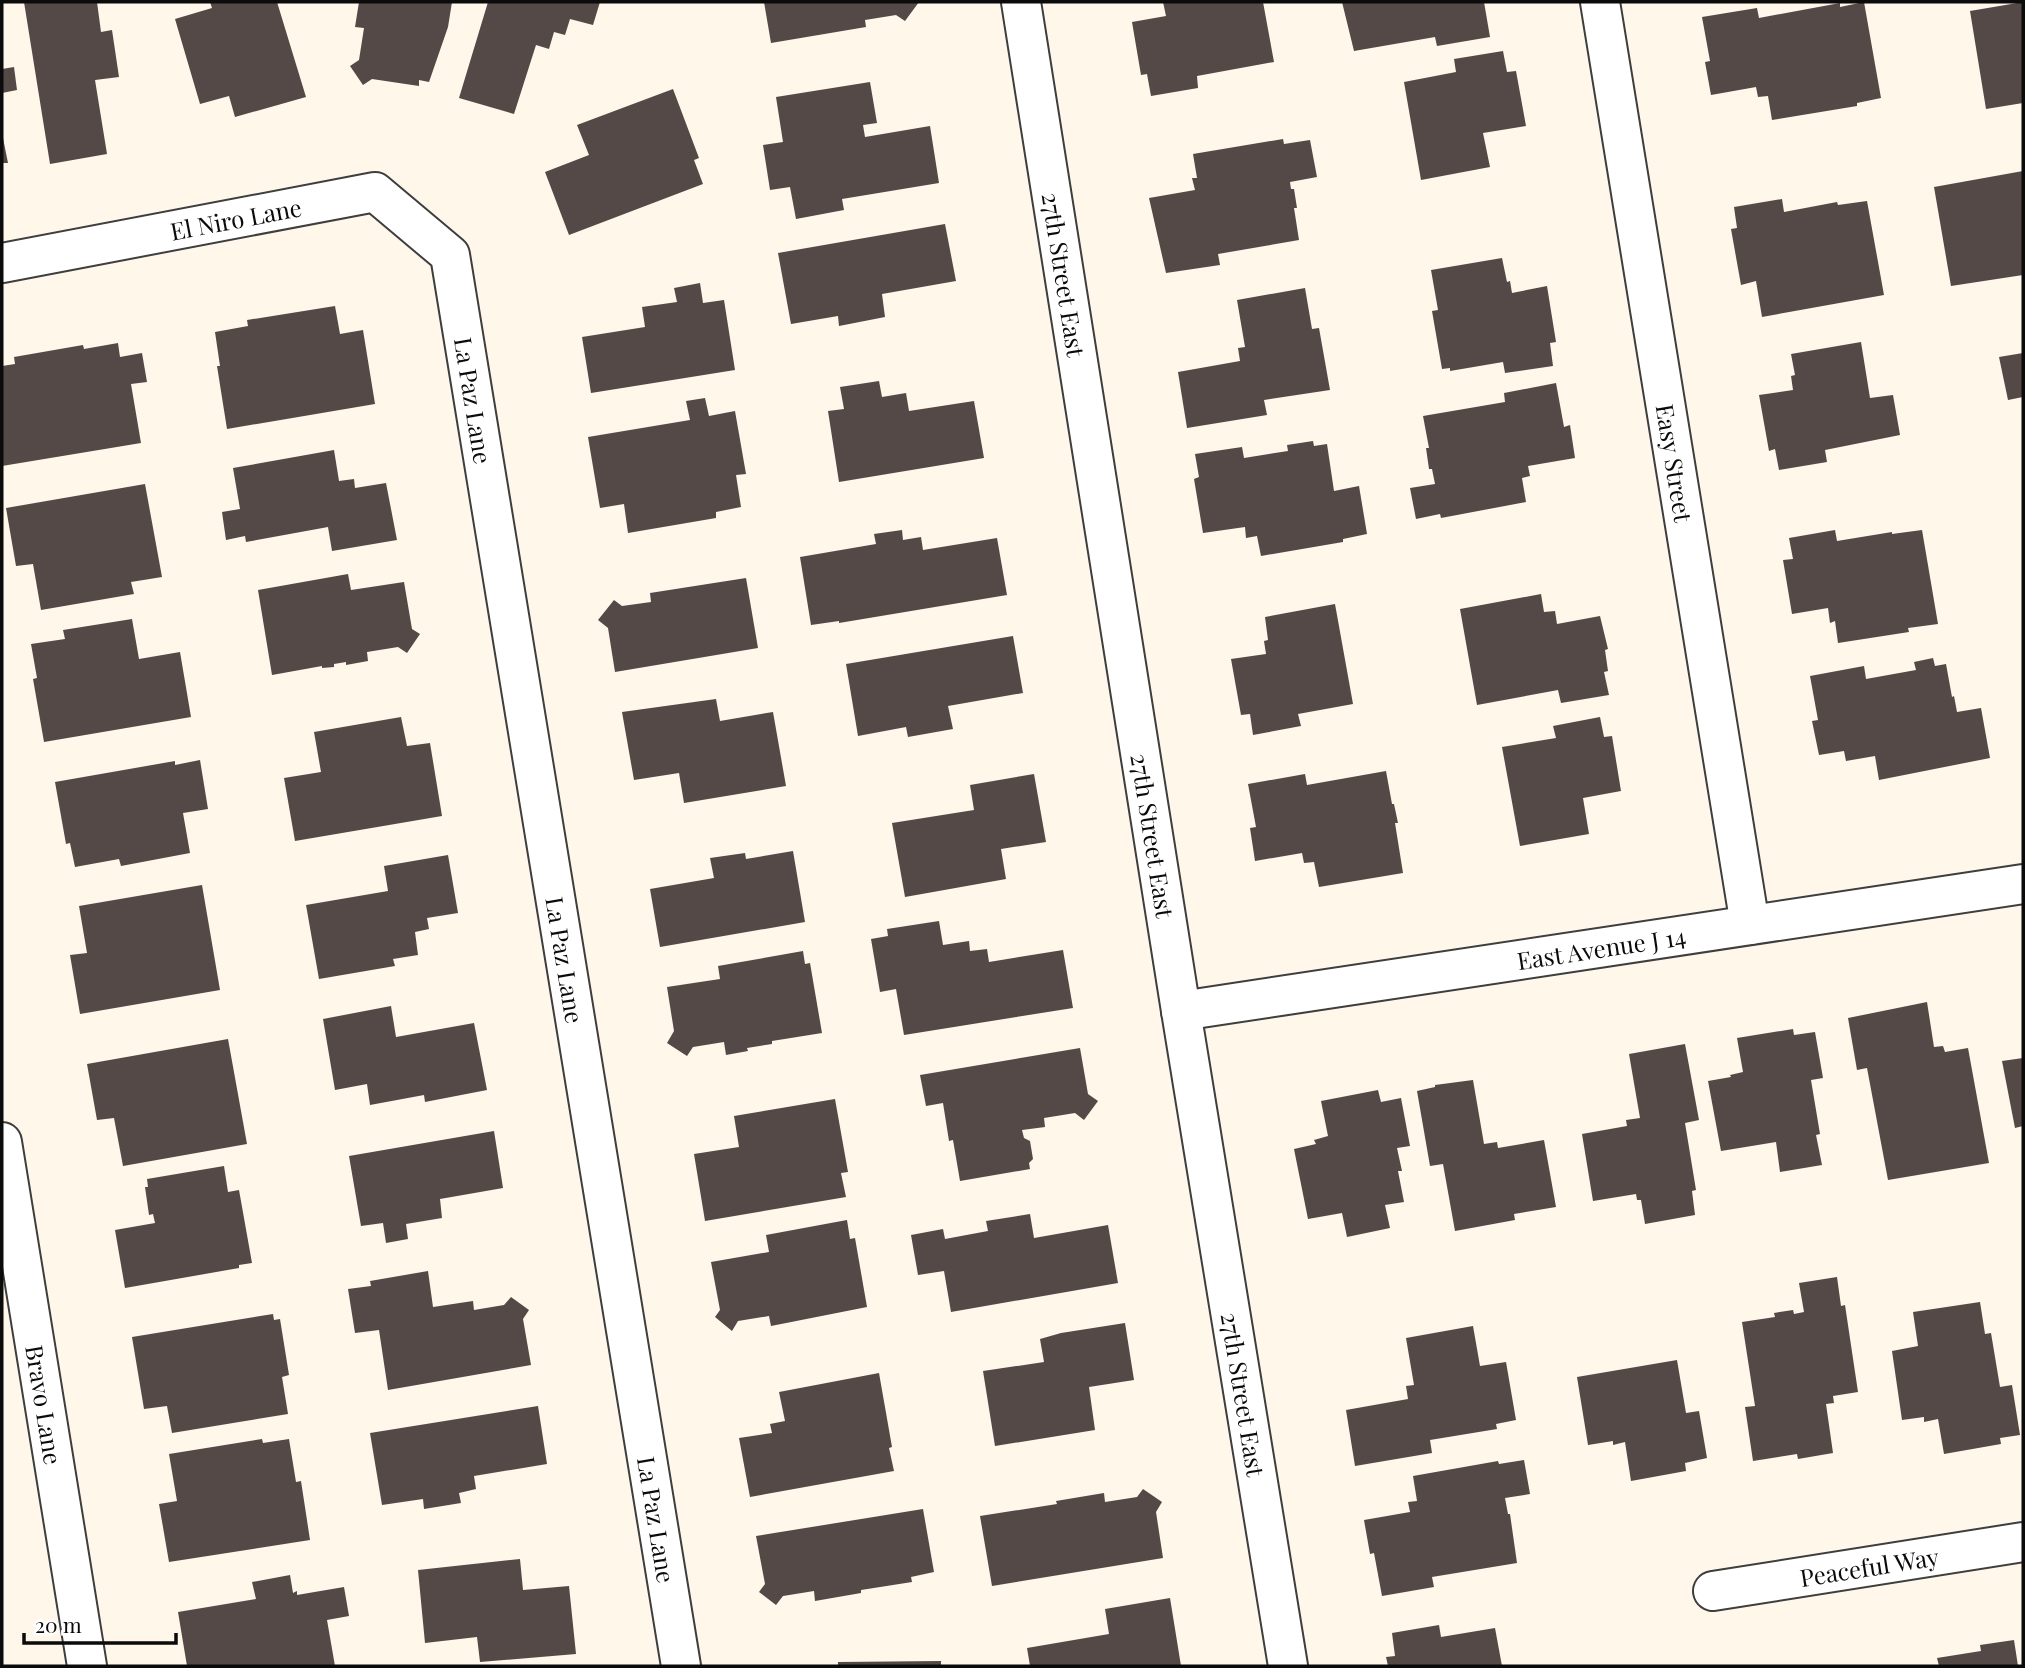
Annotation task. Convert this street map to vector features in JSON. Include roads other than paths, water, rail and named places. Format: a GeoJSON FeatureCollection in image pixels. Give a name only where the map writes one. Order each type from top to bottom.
{"type":"FeatureCollection","features":[{"type":"Feature","properties":{"kind":"street","name":"27th Street East"},"geometry":{"type":"LineString","coordinates":[[1021,2],[1288,1666]]}},
{"type":"Feature","properties":{"kind":"street","name":"Easy Street"},"geometry":{"type":"LineString","coordinates":[[1600,2],[1751,925]]}},
{"type":"Feature","properties":{"kind":"street","name":"El Niro Lane"},"geometry":{"type":"LineString","coordinates":[[2,263],[375,192],[450,255]]}},
{"type":"Feature","properties":{"kind":"street","name":"La Paz Lane"},"geometry":{"type":"LineString","coordinates":[[450,255],[681,1666]]}},
{"type":"Feature","properties":{"kind":"street","name":"East Avenue J 14"},"geometry":{"type":"LineString","coordinates":[[1181,1011],[2023,884]]}},
{"type":"Feature","properties":{"kind":"street","name":"Bravo Lane"},"geometry":{"type":"LineString","coordinates":[[2,1142],[87,1666]]}},
{"type":"Feature","properties":{"kind":"street","name":"Peaceful Way"},"geometry":{"type":"LineString","coordinates":[[1713,1591],[2023,1542]]}}]}
